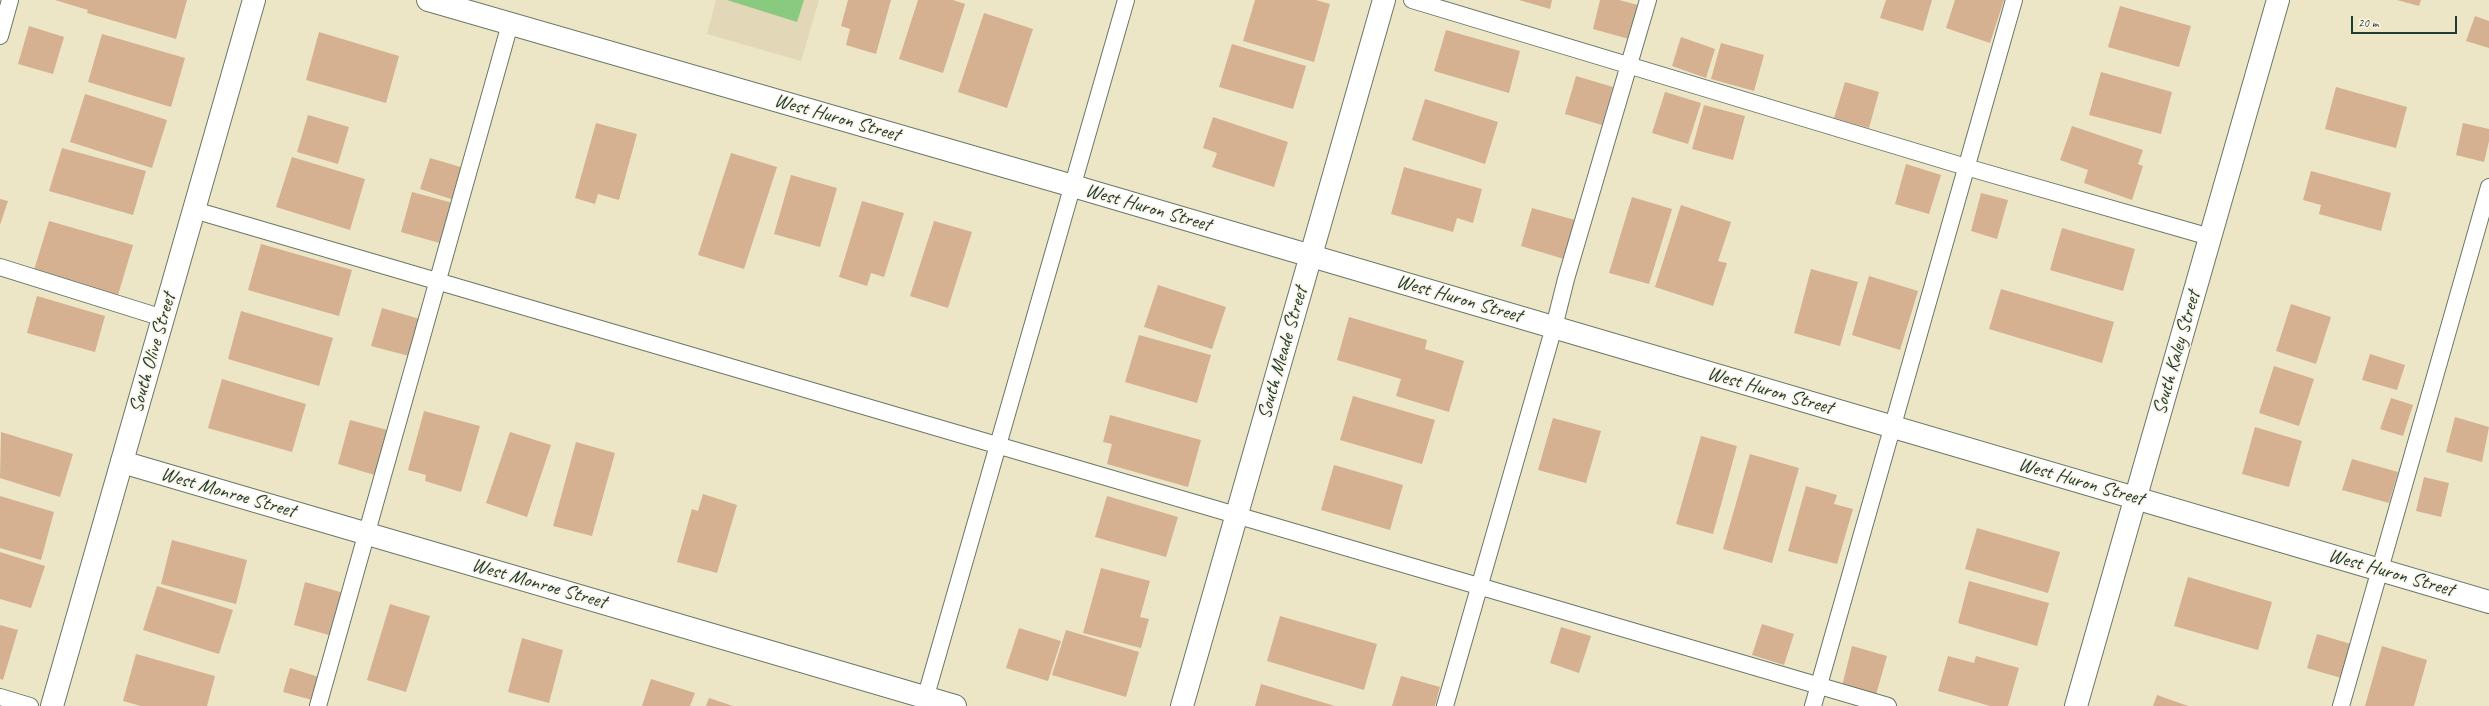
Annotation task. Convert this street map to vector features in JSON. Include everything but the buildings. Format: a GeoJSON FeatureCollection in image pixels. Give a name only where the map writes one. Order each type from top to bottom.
{"type":"FeatureCollection","features":[{"type":"Feature","properties":{"kind":"street","name":"South Olive Street"},"geometry":{"type":"LineString","coordinates":[[52,706],[254,0]]}},
{"type":"Feature","properties":{"kind":"street","name":"West Huron Street"},"geometry":{"type":"LineString","coordinates":[[428,0],[1073,186],[2489,602]]}},
{"type":"Feature","properties":{"kind":"street","name":"South Meade Street"},"geometry":{"type":"LineString","coordinates":[[1182,706],[1384,0]]}},
{"type":"Feature","properties":{"kind":"street","name":"South Kaley Street"},"geometry":{"type":"LineString","coordinates":[[2076,706],[2278,0]]}},
{"type":"Feature","properties":{"kind":"street","name":"West Monroe Street"},"geometry":{"type":"LineString","coordinates":[[122,462],[925,702],[955,706]]}},
{"type":"Feature","properties":{"kind":"lane"},"geometry":{"type":"LineString","coordinates":[[0,36],[10,0]]}},
{"type":"Feature","properties":{"kind":"lane"},"geometry":{"type":"LineString","coordinates":[[925,702],[1126,0]]}},
{"type":"Feature","properties":{"kind":"lane"},"geometry":{"type":"LineString","coordinates":[[1412,0],[1628,63],[1966,167],[2210,237]]}},
{"type":"Feature","properties":{"kind":"lane"},"geometry":{"type":"LineString","coordinates":[[1445,706],[1628,63],[1648,0]]}},
{"type":"Feature","properties":{"kind":"lane"},"geometry":{"type":"LineString","coordinates":[[1813,706],[2014,0]]}},
{"type":"Feature","properties":{"kind":"lane"},"geometry":{"type":"LineString","coordinates":[[318,706],[510,24]]}},
{"type":"Feature","properties":{"kind":"lane"},"geometry":{"type":"LineString","coordinates":[[2341,706],[2489,187]]}},
{"type":"Feature","properties":{"kind":"lane"},"geometry":{"type":"LineString","coordinates":[[194,210],[1888,706]]}},
{"type":"Feature","properties":{"kind":"lane"},"geometry":{"type":"LineString","coordinates":[[0,268],[163,318]]}},
{"type":"Feature","properties":{"kind":"lane"},"geometry":{"type":"LineString","coordinates":[[0,697],[30,706]]}},
{"type":"Feature","properties":{"kind":"shaded area"},"geometry":{"type":"Polygon","coordinates":[[[716,0],[819,0],[801,61],[707,34],[716,0]]]}},
{"type":"Feature","properties":{"kind":"green space"},"geometry":{"type":"Polygon","coordinates":[[[727,0],[804,0],[797,22],[727,0]]]}}]}
